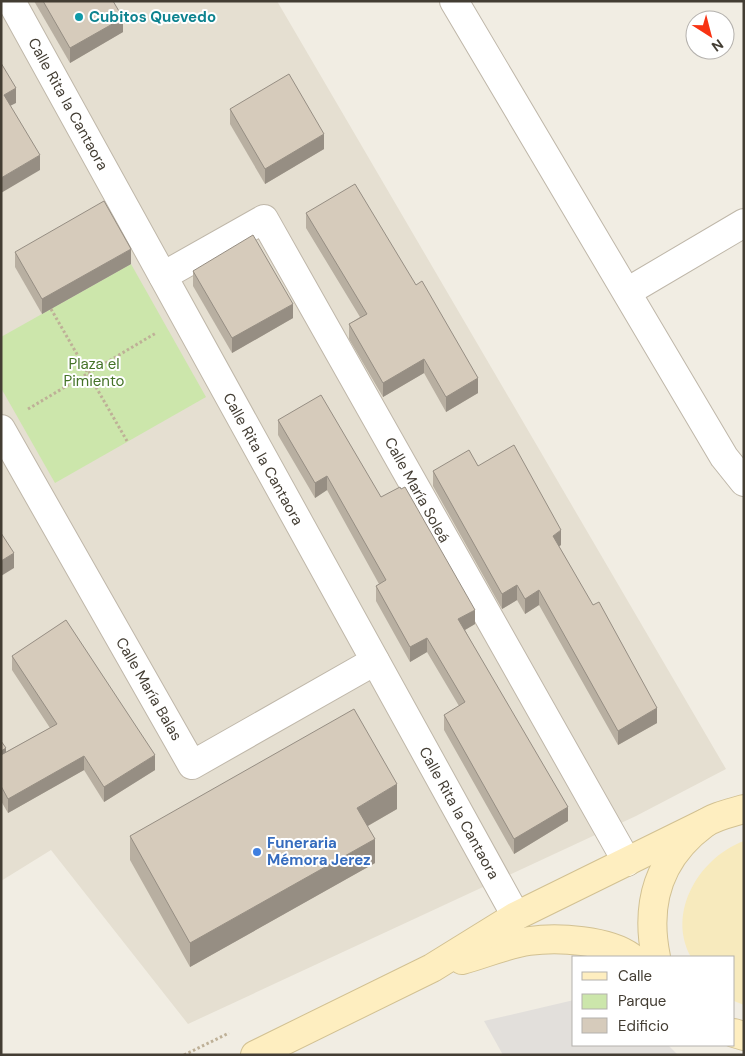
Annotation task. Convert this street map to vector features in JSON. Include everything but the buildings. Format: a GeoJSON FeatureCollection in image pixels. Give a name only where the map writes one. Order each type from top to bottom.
{"type":"FeatureCollection","features":[{"type":"Feature","properties":{"kind":"street","name":"Calle Rita la Cantaora"},"geometry":{"type":"LineString","coordinates":[[11,1],[516,916]]}},
{"type":"Feature","properties":{"kind":"street"},"geometry":{"type":"LineString","coordinates":[[454,1],[724,457],[744,482]]}},
{"type":"Feature","properties":{"kind":"street","name":"Calle María Soleá"},"geometry":{"type":"LineString","coordinates":[[163,276],[264,219],[626,862]]}},
{"type":"Feature","properties":{"kind":"street"},"geometry":{"type":"LineString","coordinates":[[627,292],[744,223]]}},
{"type":"Feature","properties":{"kind":"street","name":"Calle María Balas"},"geometry":{"type":"LineString","coordinates":[[1,429],[192,765],[375,661]]}},
{"type":"Feature","properties":{"kind":"street"},"geometry":{"type":"LineString","coordinates":[[255,1055],[432,968],[516,916],[705,823],[744,809]]}},
{"type":"Feature","properties":{"kind":"street"},"geometry":{"type":"LineString","coordinates":[[656,956],[651,933],[652,905],[662,874],[678,848],[705,823]]}},
{"type":"Feature","properties":{"kind":"street"},"geometry":{"type":"LineString","coordinates":[[432,968],[529,941],[582,941],[620,949],[630,956]]}},
{"type":"Feature","properties":{"kind":"path"},"geometry":{"type":"LineString","coordinates":[[51,309],[128,441]]}},
{"type":"Feature","properties":{"kind":"path"},"geometry":{"type":"LineString","coordinates":[[25,411],[184,316]]}},
{"type":"Feature","properties":{"kind":"shaded area"},"geometry":{"type":"Polygon","coordinates":[[[1,1],[277,1],[726,769],[636,816],[188,1024],[51,850],[1,881],[1,1]]]}},
{"type":"Feature","properties":{"kind":"shaded area"},"geometry":{"type":"Polygon","coordinates":[[[572,1000],[572,1046],[669,1046],[678,1055],[503,1055],[484,1021],[572,1000]]]}},
{"type":"Feature","properties":{"kind":"green space","name":"Plaza el Pimiento"},"geometry":{"type":"Polygon","coordinates":[[[131,264],[206,397],[55,483],[1,388],[1,337],[131,264]]]}},
{"type":"Feature","properties":{"kind":"sand"},"geometry":{"type":"Polygon","coordinates":[[[744,841],[744,1005],[735,1001],[735,956],[691,956],[684,940],[683,922],[685,905],[692,888],[701,873],[728,849],[744,841]]]}},
{"type":"Feature","properties":{"kind":"place","name":"Cubitos Quevedo"},"geometry":{"type":"Point","coordinates":[79,17]}},
{"type":"Feature","properties":{"kind":"place","name":"Funeraria Mémora Jerez"},"geometry":{"type":"Point","coordinates":[257,852]}}]}
